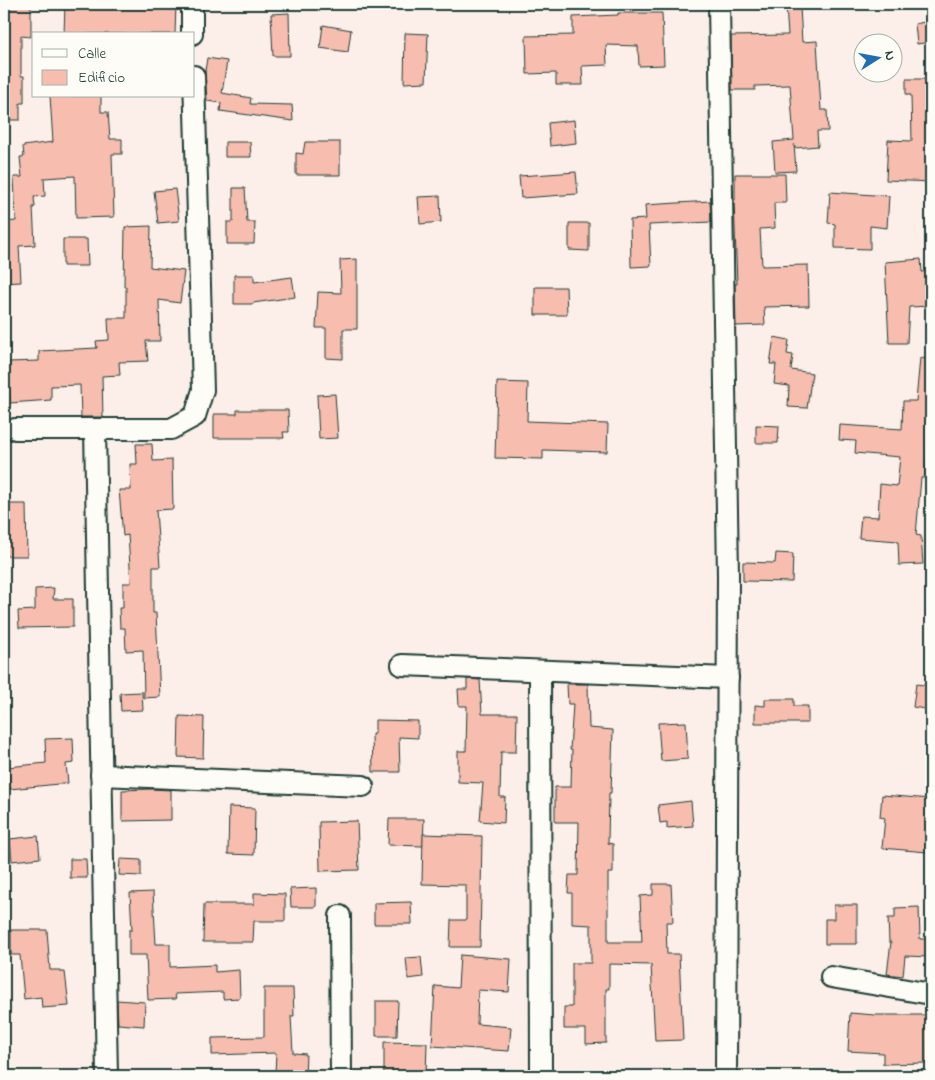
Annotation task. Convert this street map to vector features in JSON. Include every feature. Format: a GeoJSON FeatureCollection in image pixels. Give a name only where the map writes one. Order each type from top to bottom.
{"type":"FeatureCollection","features":[{"type":"Feature","properties":{"kind":"street"},"geometry":{"type":"LineString","coordinates":[[192,4],[192,32]]}},
{"type":"Feature","properties":{"kind":"street"},"geometry":{"type":"LineString","coordinates":[[719,4],[728,678],[726,1076]]}},
{"type":"Feature","properties":{"kind":"street"},"geometry":{"type":"LineString","coordinates":[[15,429],[171,429],[195,416],[203,390],[195,98]]}},
{"type":"Feature","properties":{"kind":"street"},"geometry":{"type":"LineString","coordinates":[[95,429],[107,1076]]}},
{"type":"Feature","properties":{"kind":"street"},"geometry":{"type":"LineString","coordinates":[[402,665],[728,678]]}},
{"type":"Feature","properties":{"kind":"street"},"geometry":{"type":"LineString","coordinates":[[540,670],[541,1076]]}},
{"type":"Feature","properties":{"kind":"street"},"geometry":{"type":"LineString","coordinates":[[101,775],[363,786]]}},
{"type":"Feature","properties":{"kind":"street"},"geometry":{"type":"LineString","coordinates":[[340,916],[340,1076]]}},
{"type":"Feature","properties":{"kind":"street"},"geometry":{"type":"LineString","coordinates":[[830,977],[931,994]]}},
{"type":"Feature","properties":{"kind":"building"},"geometry":{"type":"Polygon","coordinates":[[[4,4],[31,4],[31,37],[21,36],[21,76],[24,76],[24,103],[20,103],[20,120],[4,120],[4,4]]]}},
{"type":"Feature","properties":{"kind":"building"},"geometry":{"type":"Polygon","coordinates":[[[65,4],[176,4],[175,32],[64,32],[65,4]]]}},
{"type":"Feature","properties":{"kind":"building"},"geometry":{"type":"Polygon","coordinates":[[[786,6],[800,6],[802,42],[817,41],[821,110],[827,110],[828,131],[817,131],[818,146],[795,148],[794,144],[796,171],[775,172],[773,142],[794,140],[790,85],[755,86],[755,90],[732,90],[731,36],[788,35],[786,6]]]}},
{"type":"Feature","properties":{"kind":"building"},"geometry":{"type":"Polygon","coordinates":[[[289,13],[290,56],[273,56],[271,14],[289,13]]]}},
{"type":"Feature","properties":{"kind":"building"},"geometry":{"type":"Polygon","coordinates":[[[618,13],[662,13],[664,65],[639,66],[638,46],[606,45],[607,65],[582,66],[583,85],[556,85],[556,73],[527,74],[526,36],[573,35],[573,17],[618,15],[618,13]]]}},
{"type":"Feature","properties":{"kind":"building"},"geometry":{"type":"Polygon","coordinates":[[[929,21],[931,42],[917,44],[915,24],[929,21]]]}},
{"type":"Feature","properties":{"kind":"building"},"geometry":{"type":"Polygon","coordinates":[[[323,25],[351,30],[348,52],[320,48],[323,25]]]}},
{"type":"Feature","properties":{"kind":"building"},"geometry":{"type":"Polygon","coordinates":[[[405,33],[428,34],[426,82],[404,83],[405,33]]]}},
{"type":"Feature","properties":{"kind":"building"},"geometry":{"type":"Polygon","coordinates":[[[207,58],[227,61],[222,93],[251,98],[250,104],[292,105],[293,121],[220,111],[221,103],[207,101],[205,71],[207,58]]]}},
{"type":"Feature","properties":{"kind":"building"},"geometry":{"type":"Polygon","coordinates":[[[906,79],[930,79],[931,182],[886,180],[888,140],[912,141],[911,95],[906,95],[906,79]]]}},
{"type":"Feature","properties":{"kind":"building"},"geometry":{"type":"Polygon","coordinates":[[[50,98],[101,98],[101,112],[108,112],[110,139],[122,139],[122,154],[112,154],[114,217],[76,218],[75,176],[44,178],[45,196],[34,197],[35,245],[19,246],[21,282],[4,283],[4,222],[16,221],[14,177],[22,177],[20,157],[24,157],[23,146],[53,142],[50,98]]]}},
{"type":"Feature","properties":{"kind":"building"},"geometry":{"type":"Polygon","coordinates":[[[574,120],[576,143],[550,146],[548,123],[574,120]]]}},
{"type":"Feature","properties":{"kind":"building"},"geometry":{"type":"Polygon","coordinates":[[[225,142],[250,142],[251,157],[225,157],[225,142]]]}},
{"type":"Feature","properties":{"kind":"building"},"geometry":{"type":"Polygon","coordinates":[[[305,142],[340,142],[340,175],[296,175],[296,153],[303,154],[305,142]]]}},
{"type":"Feature","properties":{"kind":"building"},"geometry":{"type":"Polygon","coordinates":[[[576,172],[578,194],[521,198],[519,176],[576,172]]]}},
{"type":"Feature","properties":{"kind":"building"},"geometry":{"type":"Polygon","coordinates":[[[735,174],[785,174],[786,203],[774,203],[775,228],[760,229],[762,266],[808,265],[809,306],[764,307],[765,325],[736,326],[735,174]]]}},
{"type":"Feature","properties":{"kind":"building"},"geometry":{"type":"Polygon","coordinates":[[[233,188],[245,188],[247,222],[255,222],[254,244],[227,244],[227,222],[233,222],[233,188]]]}},
{"type":"Feature","properties":{"kind":"building"},"geometry":{"type":"Polygon","coordinates":[[[175,189],[179,221],[158,223],[154,191],[175,189]]]}},
{"type":"Feature","properties":{"kind":"building"},"geometry":{"type":"Polygon","coordinates":[[[830,192],[889,196],[887,228],[870,226],[870,249],[835,248],[835,224],[828,223],[830,192]]]}},
{"type":"Feature","properties":{"kind":"building"},"geometry":{"type":"Polygon","coordinates":[[[440,196],[441,222],[420,224],[418,197],[440,196]]]}},
{"type":"Feature","properties":{"kind":"building"},"geometry":{"type":"Polygon","coordinates":[[[710,201],[711,222],[649,225],[651,266],[631,267],[630,220],[646,219],[645,205],[710,201]]]}},
{"type":"Feature","properties":{"kind":"building"},"geometry":{"type":"Polygon","coordinates":[[[569,223],[589,223],[589,251],[569,250],[569,223]]]}},
{"type":"Feature","properties":{"kind":"building"},"geometry":{"type":"Polygon","coordinates":[[[151,226],[150,267],[184,271],[180,303],[159,300],[160,341],[146,341],[148,361],[119,362],[120,375],[102,376],[103,417],[81,417],[80,385],[51,386],[51,400],[10,403],[8,362],[39,361],[39,351],[97,348],[96,341],[109,340],[108,318],[126,318],[126,287],[124,287],[125,227],[151,226]]]}},
{"type":"Feature","properties":{"kind":"building"},"geometry":{"type":"Polygon","coordinates":[[[63,239],[87,239],[88,266],[63,266],[63,239]]]}},
{"type":"Feature","properties":{"kind":"building"},"geometry":{"type":"Polygon","coordinates":[[[357,259],[357,329],[343,329],[343,359],[326,358],[326,328],[316,328],[318,292],[341,293],[340,260],[357,259]]]}},
{"type":"Feature","properties":{"kind":"building"},"geometry":{"type":"Polygon","coordinates":[[[921,259],[922,272],[931,271],[931,306],[909,307],[907,343],[889,343],[885,262],[921,259]]]}},
{"type":"Feature","properties":{"kind":"building"},"geometry":{"type":"Polygon","coordinates":[[[234,275],[254,275],[254,282],[292,277],[295,297],[253,304],[234,304],[234,275]]]}},
{"type":"Feature","properties":{"kind":"building"},"geometry":{"type":"Polygon","coordinates":[[[535,287],[566,287],[567,315],[535,315],[535,287]]]}},
{"type":"Feature","properties":{"kind":"building"},"geometry":{"type":"Polygon","coordinates":[[[774,337],[789,340],[787,354],[793,355],[791,370],[812,373],[807,408],[788,407],[789,386],[774,384],[776,364],[770,364],[774,337]]]}},
{"type":"Feature","properties":{"kind":"building"},"geometry":{"type":"Polygon","coordinates":[[[920,358],[931,359],[931,445],[928,445],[925,478],[921,478],[916,535],[921,536],[923,564],[899,565],[898,541],[859,538],[861,516],[878,517],[880,484],[897,486],[900,457],[855,453],[856,441],[839,440],[840,425],[902,429],[903,401],[916,401],[920,358]]]}},
{"type":"Feature","properties":{"kind":"building"},"geometry":{"type":"Polygon","coordinates":[[[497,382],[528,383],[527,421],[608,424],[607,452],[543,450],[543,459],[495,458],[497,382]]]}},
{"type":"Feature","properties":{"kind":"building"},"geometry":{"type":"Polygon","coordinates":[[[335,394],[338,438],[319,439],[317,395],[335,394]]]}},
{"type":"Feature","properties":{"kind":"building"},"geometry":{"type":"Polygon","coordinates":[[[237,410],[288,410],[289,432],[283,432],[284,438],[214,438],[214,414],[237,414],[237,410]]]}},
{"type":"Feature","properties":{"kind":"building"},"geometry":{"type":"Polygon","coordinates":[[[756,425],[779,426],[778,443],[756,443],[756,425]]]}},
{"type":"Feature","properties":{"kind":"building"},"geometry":{"type":"Polygon","coordinates":[[[136,444],[152,444],[153,461],[172,460],[173,509],[156,510],[160,567],[153,567],[153,613],[156,613],[160,697],[144,698],[143,650],[126,651],[125,628],[120,628],[119,608],[123,608],[123,583],[131,583],[128,535],[123,536],[119,490],[131,490],[130,464],[137,464],[136,444]]]}},
{"type":"Feature","properties":{"kind":"building"},"geometry":{"type":"Polygon","coordinates":[[[5,504],[26,504],[27,556],[5,556],[5,504]]]}},
{"type":"Feature","properties":{"kind":"building"},"geometry":{"type":"Polygon","coordinates":[[[776,553],[793,554],[792,582],[743,581],[743,562],[775,563],[776,553]]]}},
{"type":"Feature","properties":{"kind":"building"},"geometry":{"type":"Polygon","coordinates":[[[54,588],[53,599],[73,599],[73,627],[19,628],[18,611],[35,610],[35,589],[54,588]]]}},
{"type":"Feature","properties":{"kind":"building"},"geometry":{"type":"Polygon","coordinates":[[[467,679],[480,680],[482,714],[517,714],[516,752],[501,752],[500,797],[505,797],[504,823],[480,821],[483,783],[458,782],[458,751],[466,751],[467,706],[459,706],[458,689],[467,689],[467,679]]]}},
{"type":"Feature","properties":{"kind":"building"},"geometry":{"type":"Polygon","coordinates":[[[567,684],[588,684],[589,728],[613,730],[608,843],[613,844],[613,873],[608,873],[608,942],[642,942],[640,896],[653,895],[653,884],[671,884],[673,922],[666,922],[667,954],[679,954],[683,1040],[655,1041],[651,965],[609,964],[609,989],[606,989],[606,1043],[586,1044],[586,1029],[564,1029],[564,1007],[572,1007],[572,963],[591,963],[591,925],[572,924],[572,893],[568,893],[569,875],[578,875],[579,822],[555,822],[555,787],[571,787],[572,750],[570,750],[573,704],[568,704],[567,684]]]}},
{"type":"Feature","properties":{"kind":"building"},"geometry":{"type":"Polygon","coordinates":[[[916,684],[931,686],[931,710],[913,707],[916,684]]]}},
{"type":"Feature","properties":{"kind":"building"},"geometry":{"type":"Polygon","coordinates":[[[142,692],[143,710],[121,711],[120,693],[142,692]]]}},
{"type":"Feature","properties":{"kind":"building"},"geometry":{"type":"Polygon","coordinates":[[[765,699],[794,699],[794,706],[808,706],[808,723],[755,723],[755,705],[765,706],[765,699]]]}},
{"type":"Feature","properties":{"kind":"building"},"geometry":{"type":"Polygon","coordinates":[[[179,716],[204,717],[203,758],[178,757],[179,716]]]}},
{"type":"Feature","properties":{"kind":"building"},"geometry":{"type":"Polygon","coordinates":[[[375,720],[418,721],[418,738],[399,737],[400,772],[373,772],[372,734],[375,734],[375,720]]]}},
{"type":"Feature","properties":{"kind":"building"},"geometry":{"type":"Polygon","coordinates":[[[686,722],[688,759],[661,761],[658,723],[686,722]]]}},
{"type":"Feature","properties":{"kind":"building"},"geometry":{"type":"Polygon","coordinates":[[[73,738],[74,763],[66,764],[68,783],[10,789],[8,767],[46,763],[45,739],[73,738]]]}},
{"type":"Feature","properties":{"kind":"building"},"geometry":{"type":"Polygon","coordinates":[[[122,790],[171,790],[171,820],[122,821],[122,790]]]}},
{"type":"Feature","properties":{"kind":"building"},"geometry":{"type":"Polygon","coordinates":[[[882,795],[931,799],[931,822],[929,822],[927,852],[882,848],[885,818],[880,817],[882,795]]]}},
{"type":"Feature","properties":{"kind":"building"},"geometry":{"type":"Polygon","coordinates":[[[691,801],[693,826],[667,828],[667,822],[660,823],[658,805],[691,801]]]}},
{"type":"Feature","properties":{"kind":"building"},"geometry":{"type":"Polygon","coordinates":[[[229,807],[255,808],[254,855],[228,854],[229,807]]]}},
{"type":"Feature","properties":{"kind":"building"},"geometry":{"type":"Polygon","coordinates":[[[389,819],[424,819],[423,846],[388,845],[389,819]]]}},
{"type":"Feature","properties":{"kind":"building"},"geometry":{"type":"Polygon","coordinates":[[[357,821],[359,870],[320,871],[319,822],[357,821]]]}},
{"type":"Feature","properties":{"kind":"building"},"geometry":{"type":"Polygon","coordinates":[[[423,834],[482,836],[480,947],[450,947],[451,920],[466,920],[466,885],[422,884],[423,834]]]}},
{"type":"Feature","properties":{"kind":"building"},"geometry":{"type":"Polygon","coordinates":[[[38,836],[40,858],[12,861],[10,839],[38,836]]]}},
{"type":"Feature","properties":{"kind":"building"},"geometry":{"type":"Polygon","coordinates":[[[70,859],[86,859],[87,878],[70,878],[70,859]]]}},
{"type":"Feature","properties":{"kind":"building"},"geometry":{"type":"Polygon","coordinates":[[[120,859],[141,860],[141,876],[119,875],[120,859]]]}},
{"type":"Feature","properties":{"kind":"building"},"geometry":{"type":"Polygon","coordinates":[[[316,888],[316,907],[291,907],[290,889],[316,888]]]}},
{"type":"Feature","properties":{"kind":"building"},"geometry":{"type":"Polygon","coordinates":[[[153,892],[156,944],[170,944],[170,967],[215,965],[215,972],[239,970],[240,998],[223,999],[223,992],[175,994],[176,999],[148,1000],[146,955],[129,955],[129,930],[132,930],[130,893],[153,892]]]}},
{"type":"Feature","properties":{"kind":"building"},"geometry":{"type":"Polygon","coordinates":[[[254,893],[285,894],[285,921],[254,921],[253,942],[203,942],[204,904],[254,904],[254,893]]]}},
{"type":"Feature","properties":{"kind":"building"},"geometry":{"type":"Polygon","coordinates":[[[411,902],[412,924],[374,924],[374,903],[411,902]]]}},
{"type":"Feature","properties":{"kind":"building"},"geometry":{"type":"Polygon","coordinates":[[[834,905],[857,905],[857,944],[825,944],[825,919],[834,919],[834,905]]]}},
{"type":"Feature","properties":{"kind":"building"},"geometry":{"type":"Polygon","coordinates":[[[919,907],[920,939],[931,939],[931,957],[905,956],[903,976],[887,974],[891,942],[889,942],[888,918],[895,918],[895,908],[919,907]]]}},
{"type":"Feature","properties":{"kind":"building"},"geometry":{"type":"Polygon","coordinates":[[[11,930],[47,930],[50,970],[65,972],[69,1006],[42,1008],[41,997],[24,999],[20,955],[11,955],[11,930]]]}},
{"type":"Feature","properties":{"kind":"building"},"geometry":{"type":"Polygon","coordinates":[[[460,955],[511,959],[509,992],[478,990],[477,1024],[511,1027],[509,1051],[432,1046],[435,986],[458,988],[460,955]]]}},
{"type":"Feature","properties":{"kind":"building"},"geometry":{"type":"Polygon","coordinates":[[[421,957],[423,977],[408,979],[406,958],[421,957]]]}},
{"type":"Feature","properties":{"kind":"building"},"geometry":{"type":"Polygon","coordinates":[[[264,988],[293,988],[294,1016],[291,1016],[293,1053],[306,1054],[305,1076],[275,1074],[276,1053],[212,1055],[212,1038],[264,1037],[264,988]]]}},
{"type":"Feature","properties":{"kind":"building"},"geometry":{"type":"Polygon","coordinates":[[[117,1000],[145,1002],[144,1026],[118,1024],[117,1000]]]}},
{"type":"Feature","properties":{"kind":"building"},"geometry":{"type":"Polygon","coordinates":[[[376,1001],[398,1001],[397,1036],[376,1036],[376,1001]]]}},
{"type":"Feature","properties":{"kind":"building"},"geometry":{"type":"Polygon","coordinates":[[[850,1013],[929,1015],[928,1063],[883,1064],[883,1053],[848,1051],[850,1013]]]}},
{"type":"Feature","properties":{"kind":"building"},"geometry":{"type":"Polygon","coordinates":[[[384,1042],[427,1043],[426,1076],[384,1076],[384,1042]]]}}]}
